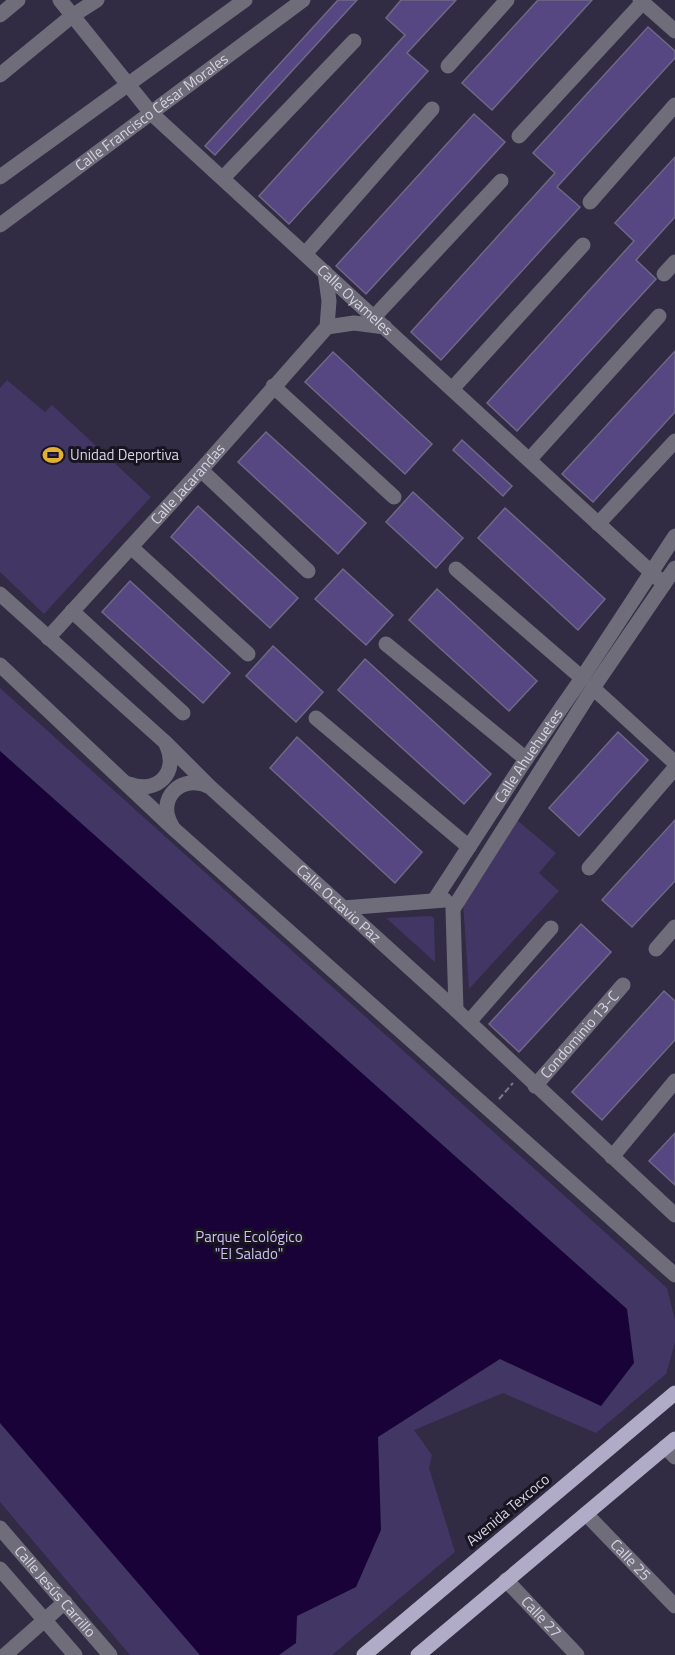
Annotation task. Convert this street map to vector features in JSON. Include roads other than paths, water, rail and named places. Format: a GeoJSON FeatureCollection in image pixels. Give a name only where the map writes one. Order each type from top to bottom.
{"type":"FeatureCollection","features":[{"type":"Feature","properties":{"kind":"main road","name":"Avenida Texcoco"},"geometry":{"type":"LineString","coordinates":[[364,1655],[675,1393]]}},
{"type":"Feature","properties":{"kind":"main road"},"geometry":{"type":"LineString","coordinates":[[421,1654],[586,1514],[672,1448]]}},
{"type":"Feature","properties":{"kind":"street"},"geometry":{"type":"LineString","coordinates":[[0,15],[18,0]]}},
{"type":"Feature","properties":{"kind":"street","name":"Calle Oyameles"},"geometry":{"type":"LineString","coordinates":[[60,0],[151,112],[664,584]]}},
{"type":"Feature","properties":{"kind":"street"},"geometry":{"type":"LineString","coordinates":[[0,75],[72,16],[97,0]]}},
{"type":"Feature","properties":{"kind":"street"},"geometry":{"type":"LineString","coordinates":[[0,177],[245,0]]}},
{"type":"Feature","properties":{"kind":"street","name":"Calle Francisco César Morales"},"geometry":{"type":"LineString","coordinates":[[0,225],[303,0]]}},
{"type":"Feature","properties":{"kind":"street"},"geometry":{"type":"LineString","coordinates":[[448,66],[507,0]]}},
{"type":"Feature","properties":{"kind":"street"},"geometry":{"type":"LineString","coordinates":[[519,136],[642,1],[675,31]]}},
{"type":"Feature","properties":{"kind":"street"},"geometry":{"type":"LineString","coordinates":[[223,178],[354,41]]}},
{"type":"Feature","properties":{"kind":"street"},"geometry":{"type":"LineString","coordinates":[[590,202],[675,105]]}},
{"type":"Feature","properties":{"kind":"street"},"geometry":{"type":"LineString","coordinates":[[305,254],[432,109]]}},
{"type":"Feature","properties":{"kind":"street"},"geometry":{"type":"LineString","coordinates":[[325,272],[329,301],[327,327],[379,322],[501,181]]}},
{"type":"Feature","properties":{"kind":"street"},"geometry":{"type":"LineString","coordinates":[[452,389],[583,245]]}},
{"type":"Feature","properties":{"kind":"street"},"geometry":{"type":"LineString","coordinates":[[664,274],[675,262]]}},
{"type":"Feature","properties":{"kind":"street"},"geometry":{"type":"LineString","coordinates":[[529,460],[659,316]]}},
{"type":"Feature","properties":{"kind":"street","name":"Calle Jacarandas"},"geometry":{"type":"LineString","coordinates":[[48,638],[327,327]]}},
{"type":"Feature","properties":{"kind":"street"},"geometry":{"type":"LineString","coordinates":[[273,386],[394,497]]}},
{"type":"Feature","properties":{"kind":"street"},"geometry":{"type":"LineString","coordinates":[[598,524],[675,441]]}},
{"type":"Feature","properties":{"kind":"street"},"geometry":{"type":"LineString","coordinates":[[201,470],[308,571]]}},
{"type":"Feature","properties":{"kind":"street","name":"Calle Ahuehuetes"},"geometry":{"type":"LineString","coordinates":[[453,909],[651,573],[675,537]]}},
{"type":"Feature","properties":{"kind":"street"},"geometry":{"type":"LineString","coordinates":[[131,547],[248,654]]}},
{"type":"Feature","properties":{"kind":"street","name":"Calle Ahuehuetes"},"geometry":{"type":"LineString","coordinates":[[435,899],[526,759],[675,568]]}},
{"type":"Feature","properties":{"kind":"street"},"geometry":{"type":"LineString","coordinates":[[456,569],[675,763]]}},
{"type":"Feature","properties":{"kind":"street","name":"Calle Octavio Paz"},"geometry":{"type":"LineString","coordinates":[[0,594],[166,743],[210,787],[456,1010],[675,1215]]}},
{"type":"Feature","properties":{"kind":"street"},"geometry":{"type":"LineString","coordinates":[[72,611],[183,713]]}},
{"type":"Feature","properties":{"kind":"street"},"geometry":{"type":"LineString","coordinates":[[386,644],[526,759]]}},
{"type":"Feature","properties":{"kind":"street"},"geometry":{"type":"LineString","coordinates":[[0,665],[129,784],[175,830],[675,1275]]}},
{"type":"Feature","properties":{"kind":"street"},"geometry":{"type":"LineString","coordinates":[[316,718],[469,847]]}},
{"type":"Feature","properties":{"kind":"street"},"geometry":{"type":"LineString","coordinates":[[129,784],[136,787],[152,786],[165,778],[171,757],[166,743]]}},
{"type":"Feature","properties":{"kind":"street"},"geometry":{"type":"LineString","coordinates":[[589,867],[675,768]]}},
{"type":"Feature","properties":{"kind":"street"},"geometry":{"type":"LineString","coordinates":[[175,830],[166,811],[173,792],[178,787],[191,782],[210,787]]}},
{"type":"Feature","properties":{"kind":"street"},"geometry":{"type":"LineString","coordinates":[[343,908],[435,899],[448,901],[453,909],[456,1010]]}},
{"type":"Feature","properties":{"kind":"street"},"geometry":{"type":"LineString","coordinates":[[656,949],[675,927]]}},
{"type":"Feature","properties":{"kind":"street"},"geometry":{"type":"LineString","coordinates":[[469,1022],[551,928]]}},
{"type":"Feature","properties":{"kind":"street","name":"Condominio 13-C"},"geometry":{"type":"LineString","coordinates":[[535,1086],[623,985]]}},
{"type":"Feature","properties":{"kind":"street"},"geometry":{"type":"LineString","coordinates":[[612,1156],[675,1082]]}},
{"type":"Feature","properties":{"kind":"street","name":"Calle 25"},"geometry":{"type":"LineString","coordinates":[[586,1514],[675,1606]]}},
{"type":"Feature","properties":{"kind":"street","name":"Calle Jesús Carrillo"},"geometry":{"type":"LineString","coordinates":[[0,1528],[110,1655]]}},
{"type":"Feature","properties":{"kind":"street","name":"Calle Jesús Carrillo"},"geometry":{"type":"LineString","coordinates":[[0,1569],[75,1655]]}},
{"type":"Feature","properties":{"kind":"street","name":"Calle 27"},"geometry":{"type":"LineString","coordinates":[[506,1580],[577,1655]]}},
{"type":"Feature","properties":{"kind":"street"},"geometry":{"type":"LineString","coordinates":[[4,1655],[65,1602]]}},
{"type":"Feature","properties":{"kind":"place","name":"Unidad Deportiva"},"geometry":{"type":"Point","coordinates":[53,455]}},
{"type":"Feature","properties":{"kind":"park label","name":"Parque Ecológico \"El Salado\""},"geometry":{"type":"Point","coordinates":[249,1246]}}]}
